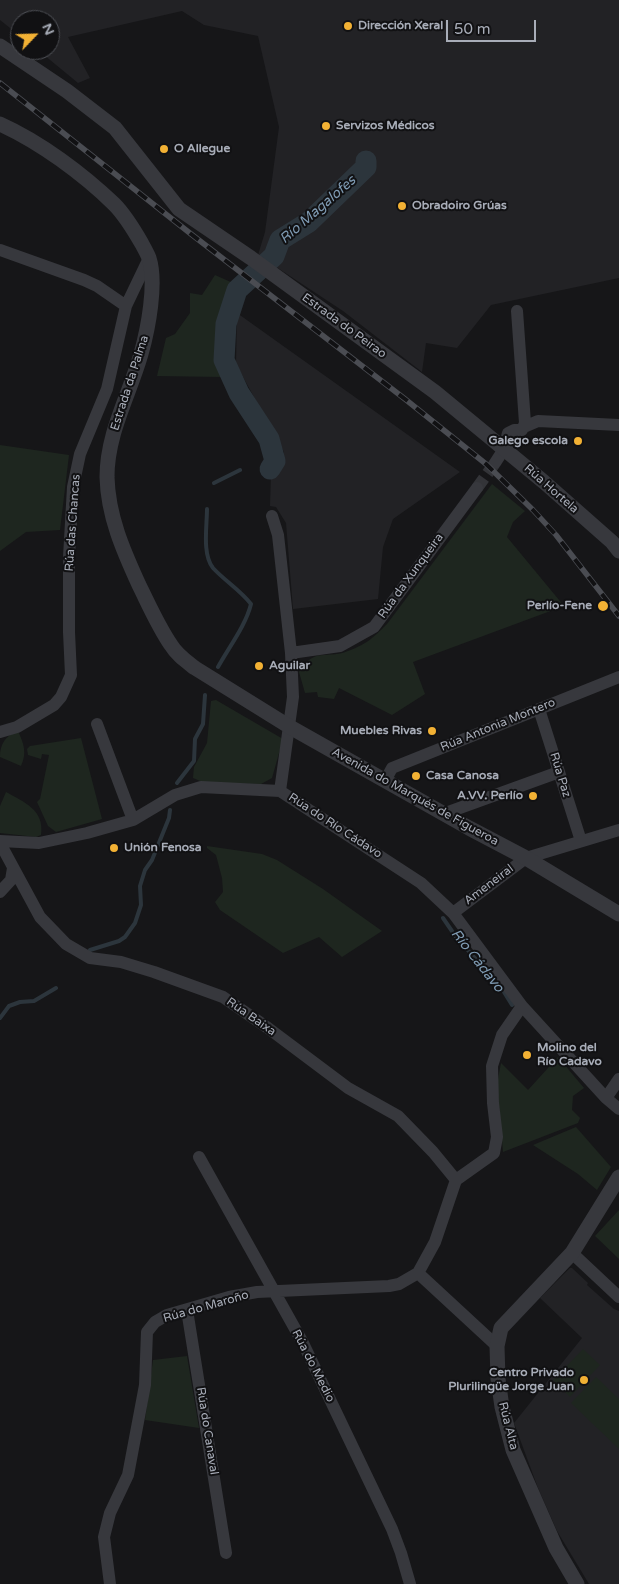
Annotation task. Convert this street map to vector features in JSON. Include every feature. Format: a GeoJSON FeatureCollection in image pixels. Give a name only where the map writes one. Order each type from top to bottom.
{"type":"FeatureCollection","features":[{"type":"Feature","properties":{"kind":"street","name":"Estrada do Peirao"},"geometry":{"type":"LineString","coordinates":[[0,46],[67,91],[114,128],[179,209],[251,258],[435,392],[504,449]]}},
{"type":"Feature","properties":{"kind":"street","name":"Estrada da Palma"},"geometry":{"type":"LineString","coordinates":[[0,124],[14,130],[66,164],[115,205],[134,229],[149,258],[152,290],[149,323],[141,355],[117,419],[109,452],[107,477],[110,508],[126,556],[171,646],[182,658],[211,678]]}},
{"type":"Feature","properties":{"kind":"street"},"geometry":{"type":"LineString","coordinates":[[0,250],[84,280],[97,286],[126,306]]}},
{"type":"Feature","properties":{"kind":"street","name":"Rúa das Chancas"},"geometry":{"type":"LineString","coordinates":[[0,732],[17,727],[54,705],[61,697],[71,676],[69,557],[73,488],[80,454],[106,389],[126,306],[149,258]]}},
{"type":"Feature","properties":{"kind":"street"},"geometry":{"type":"LineString","coordinates":[[517,311],[524,427]]}},
{"type":"Feature","properties":{"kind":"street"},"geometry":{"type":"LineString","coordinates":[[495,463],[504,449],[508,434],[514,430],[522,430],[524,427],[538,421],[619,425]]}},
{"type":"Feature","properties":{"kind":"street","name":"Rúa Hortela"},"geometry":{"type":"LineString","coordinates":[[504,449],[567,502],[612,542],[619,551]]}},
{"type":"Feature","properties":{"kind":"street","name":"Rúa da Xunqueira"},"geometry":{"type":"LineString","coordinates":[[291,653],[340,646],[374,627],[477,488]]}},
{"type":"Feature","properties":{"kind":"street"},"geometry":{"type":"LineString","coordinates":[[272,516],[278,535],[291,653],[293,697],[280,791]]}},
{"type":"Feature","properties":{"kind":"street","name":"Rúa Antonia Montero"},"geometry":{"type":"LineString","coordinates":[[385,782],[392,768],[619,677]]}},
{"type":"Feature","properties":{"kind":"street","name":"Avenida do Marqués de Figueroa"},"geometry":{"type":"LineString","coordinates":[[211,678],[290,728],[443,814],[526,858],[619,914]]}},
{"type":"Feature","properties":{"kind":"street","name":"Rúa Paz"},"geometry":{"type":"LineString","coordinates":[[539,709],[581,841]]}},
{"type":"Feature","properties":{"kind":"street"},"geometry":{"type":"LineString","coordinates":[[97,724],[133,820]]}},
{"type":"Feature","properties":{"kind":"street"},"geometry":{"type":"LineString","coordinates":[[443,814],[559,772]]}},
{"type":"Feature","properties":{"kind":"street","name":"Rúa do Río Cádavo"},"geometry":{"type":"LineString","coordinates":[[0,842],[39,843],[87,833],[133,820],[175,795],[201,787],[280,791],[421,883],[453,913],[522,1006],[606,1098],[619,1109]]}},
{"type":"Feature","properties":{"kind":"street","name":"Ameneiral"},"geometry":{"type":"LineString","coordinates":[[453,913],[526,858],[619,830]]}},
{"type":"Feature","properties":{"kind":"street","name":"Rúa Baixa"},"geometry":{"type":"LineString","coordinates":[[0,842],[40,918],[66,944],[90,958],[121,962],[223,997],[348,1088],[398,1116],[434,1152],[456,1180]]}},
{"type":"Feature","properties":{"kind":"street"},"geometry":{"type":"LineString","coordinates":[[0,892],[11,880],[13,868]]}},
{"type":"Feature","properties":{"kind":"street"},"geometry":{"type":"LineString","coordinates":[[498,1346],[418,1273],[436,1242],[456,1180],[494,1153],[497,1137],[493,1103],[492,1066],[502,1035],[522,1006]]}},
{"type":"Feature","properties":{"kind":"street"},"geometry":{"type":"LineString","coordinates":[[606,1098],[619,1079]]}},
{"type":"Feature","properties":{"kind":"street","name":"Rúa do Medio"},"geometry":{"type":"LineString","coordinates":[[199,1157],[303,1343],[392,1529],[402,1553],[410,1584]]}},
{"type":"Feature","properties":{"kind":"street","name":"Rúa Alta"},"geometry":{"type":"LineString","coordinates":[[577,1584],[556,1548],[513,1450],[502,1407],[498,1379],[498,1346],[501,1328],[572,1253],[619,1177]]}},
{"type":"Feature","properties":{"kind":"street"},"geometry":{"type":"LineString","coordinates":[[572,1253],[619,1297]]}},
{"type":"Feature","properties":{"kind":"street","name":"Rúa do Maroño"},"geometry":{"type":"LineString","coordinates":[[110,1584],[104,1538],[110,1513],[128,1475],[144,1385],[148,1332],[155,1322],[167,1315],[229,1297],[257,1292],[274,1293],[389,1286],[399,1284],[418,1273]]}},
{"type":"Feature","properties":{"kind":"street","name":"Rúa do Canaval"},"geometry":{"type":"LineString","coordinates":[[187,1310],[226,1553]]}},
{"type":"Feature","properties":{"kind":"shaded area"},"geometry":{"type":"Polygon","coordinates":[[[0,0],[619,0],[619,278],[491,305],[457,348],[426,343],[422,372],[343,311],[258,255],[265,232],[279,127],[258,36],[204,25],[182,11],[68,37],[90,78],[78,83],[50,60],[60,60],[60,10],[10,10],[10,28],[0,20],[0,0]]]}},
{"type":"Feature","properties":{"kind":"shaded area"},"geometry":{"type":"Polygon","coordinates":[[[215,275],[233,283],[218,334],[223,377],[157,376],[166,338],[175,334],[190,313],[190,293],[202,295],[215,275]]]}},
{"type":"Feature","properties":{"kind":"shaded area"},"geometry":{"type":"Polygon","coordinates":[[[237,313],[460,472],[393,519],[383,547],[378,599],[293,609],[286,523],[276,507],[270,506],[271,474],[284,452],[236,364],[237,313]]]}},
{"type":"Feature","properties":{"kind":"shaded area"},"geometry":{"type":"Polygon","coordinates":[[[0,445],[69,455],[60,530],[26,532],[0,551],[0,445]]]}},
{"type":"Feature","properties":{"kind":"shaded area"},"geometry":{"type":"Polygon","coordinates":[[[492,484],[525,511],[513,522],[507,537],[564,606],[413,662],[425,694],[392,715],[339,688],[334,699],[318,697],[317,692],[305,693],[299,672],[305,664],[316,656],[340,653],[355,648],[378,633],[387,624],[492,484]]]}},
{"type":"Feature","properties":{"kind":"shaded area"},"geometry":{"type":"Polygon","coordinates":[[[216,700],[283,739],[272,778],[261,784],[205,783],[193,778],[194,767],[207,743],[211,701],[216,700]]]}},
{"type":"Feature","properties":{"kind":"shaded area"},"geometry":{"type":"Polygon","coordinates":[[[18,731],[24,749],[21,766],[0,757],[4,741],[18,731]]]}},
{"type":"Feature","properties":{"kind":"shaded area"},"geometry":{"type":"Polygon","coordinates":[[[81,738],[102,819],[56,832],[48,826],[37,802],[40,799],[49,755],[42,754],[41,759],[28,755],[27,749],[30,746],[81,738]]]}},
{"type":"Feature","properties":{"kind":"shaded area"},"geometry":{"type":"Polygon","coordinates":[[[6,792],[32,808],[40,819],[41,835],[36,837],[0,833],[0,806],[6,792]]]}},
{"type":"Feature","properties":{"kind":"shaded area"},"geometry":{"type":"Polygon","coordinates":[[[207,846],[262,854],[277,860],[323,889],[382,931],[342,957],[319,937],[283,953],[220,910],[215,902],[223,892],[222,878],[216,855],[207,846]]]}},
{"type":"Feature","properties":{"kind":"shaded area"},"geometry":{"type":"Polygon","coordinates":[[[558,1057],[584,1088],[573,1096],[572,1110],[580,1118],[578,1123],[503,1152],[497,1084],[501,1063],[528,1090],[558,1057]]]}},
{"type":"Feature","properties":{"kind":"shaded area"},"geometry":{"type":"Polygon","coordinates":[[[576,1127],[611,1167],[597,1190],[578,1174],[533,1145],[576,1127]]]}},
{"type":"Feature","properties":{"kind":"shaded area"},"geometry":{"type":"Polygon","coordinates":[[[619,1210],[619,1259],[595,1236],[619,1210]]]}},
{"type":"Feature","properties":{"kind":"shaded area","name":"Centro Privado Plurilingüe Jorge Juan"},"geometry":{"type":"Polygon","coordinates":[[[570,1268],[614,1309],[619,1311],[619,1584],[589,1584],[557,1531],[538,1488],[514,1423],[582,1338],[540,1298],[570,1268]]]}},
{"type":"Feature","properties":{"kind":"shaded area"},"geometry":{"type":"Polygon","coordinates":[[[583,1349],[600,1365],[570,1397],[553,1380],[583,1349]]]}},
{"type":"Feature","properties":{"kind":"shaded area"},"geometry":{"type":"Polygon","coordinates":[[[187,1356],[199,1428],[145,1420],[153,1360],[187,1356]]]}},
{"type":"Feature","properties":{"kind":"shaded area"},"geometry":{"type":"Polygon","coordinates":[[[596,1377],[619,1399],[619,1449],[571,1403],[596,1377]]]}},
{"type":"Feature","properties":{"kind":"waterway","name":"Río Magalofes"},"geometry":{"type":"LineString","coordinates":[[270,469],[275,461],[269,439],[239,393],[224,360],[226,324],[237,290],[274,256],[280,240],[309,222],[366,167],[366,161]]}},
{"type":"Feature","properties":{"kind":"waterway","name":"Río Magalofes"},"geometry":{"type":"LineString","coordinates":[[214,483],[240,470]]}},
{"type":"Feature","properties":{"kind":"waterway","name":"Río Magalofes"},"geometry":{"type":"LineString","coordinates":[[207,509],[206,548],[210,562],[213,568],[251,604],[241,628],[218,667]]}},
{"type":"Feature","properties":{"kind":"waterway","name":"Río Magalofes"},"geometry":{"type":"LineString","coordinates":[[177,783],[194,761],[195,739],[203,724],[205,695]]}},
{"type":"Feature","properties":{"kind":"waterway","name":"Río Magalofes"},"geometry":{"type":"LineString","coordinates":[[90,950],[119,941],[125,937],[135,923],[141,905],[140,886],[145,870],[152,860],[169,818],[170,810]]}},
{"type":"Feature","properties":{"kind":"waterway","name":"Río Cádavo"},"geometry":{"type":"LineString","coordinates":[[443,918],[456,937],[500,986]]}},
{"type":"Feature","properties":{"kind":"waterway","name":"Río Magalofes"},"geometry":{"type":"LineString","coordinates":[[0,1018],[9,1006],[20,1002],[34,1001],[56,988]]}},
{"type":"Feature","properties":{"kind":"waterway","name":"Río Cádavo"},"geometry":{"type":"LineString","coordinates":[[504,992],[512,1005]]}},
{"type":"Feature","properties":{"kind":"tunnel"},"geometry":{"type":"LineString","coordinates":[[477,488],[495,463]]}},
{"type":"Feature","properties":{"kind":"railway"},"geometry":{"type":"LineString","coordinates":[[0,83],[486,464],[556,535],[619,616]]}},
{"type":"Feature","properties":{"kind":"place","name":"Dirección Xeral"},"geometry":{"type":"Point","coordinates":[348,26]}},
{"type":"Feature","properties":{"kind":"place","name":"Servizos Médicos"},"geometry":{"type":"Point","coordinates":[326,126]}},
{"type":"Feature","properties":{"kind":"place","name":"O Allegue"},"geometry":{"type":"Point","coordinates":[164,149]}},
{"type":"Feature","properties":{"kind":"place","name":"Obradoiro Grúas"},"geometry":{"type":"Point","coordinates":[402,206]}},
{"type":"Feature","properties":{"kind":"place","name":"Galego escola"},"geometry":{"type":"Point","coordinates":[578,441]}},
{"type":"Feature","properties":{"kind":"place","name":"Perlío-Fene"},"geometry":{"type":"Point","coordinates":[603,606]}},
{"type":"Feature","properties":{"kind":"place","name":"Aguilar"},"geometry":{"type":"Point","coordinates":[259,666]}},
{"type":"Feature","properties":{"kind":"place","name":"Muebles Rivas"},"geometry":{"type":"Point","coordinates":[432,731]}},
{"type":"Feature","properties":{"kind":"place","name":"Casa Canosa"},"geometry":{"type":"Point","coordinates":[416,776]}},
{"type":"Feature","properties":{"kind":"place","name":"A.VV. Perlío"},"geometry":{"type":"Point","coordinates":[533,796]}},
{"type":"Feature","properties":{"kind":"place","name":"Unión Fenosa"},"geometry":{"type":"Point","coordinates":[114,848]}},
{"type":"Feature","properties":{"kind":"place","name":"Molino del Río Cadavo"},"geometry":{"type":"Point","coordinates":[527,1055]}},
{"type":"Feature","properties":{"kind":"place","name":"Centro Privado Plurilingüe Jorge Juan"},"geometry":{"type":"Point","coordinates":[584,1380]}}]}
